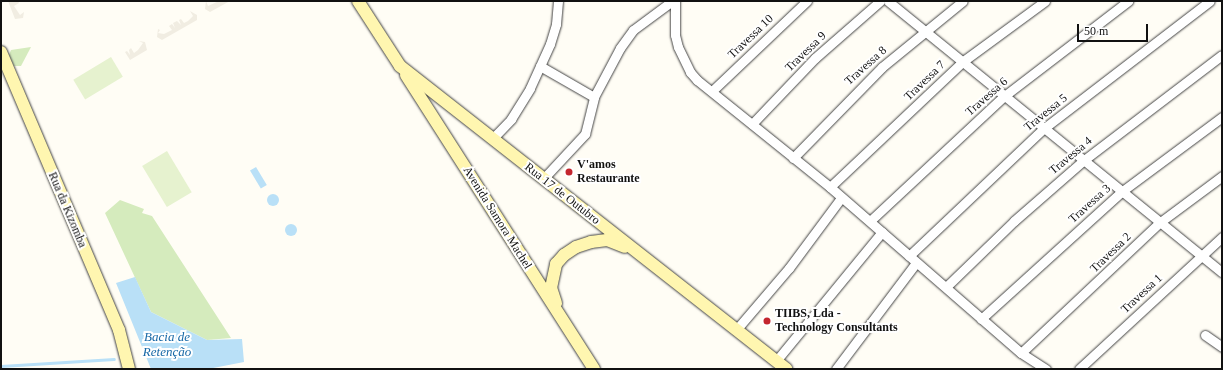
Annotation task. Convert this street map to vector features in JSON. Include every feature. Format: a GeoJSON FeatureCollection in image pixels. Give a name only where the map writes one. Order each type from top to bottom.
{"type":"FeatureCollection","features":[{"type":"Feature","properties":{"kind":"main road","name":"Rua 17 de Outubro"},"geometry":{"type":"LineString","coordinates":[[358,1],[400,66],[786,369]]}},
{"type":"Feature","properties":{"kind":"main road","name":"Rua da Kizomba"},"geometry":{"type":"LineString","coordinates":[[1,52],[119,330],[129,369]]}},
{"type":"Feature","properties":{"kind":"main road","name":"Avenida Samora Machel"},"geometry":{"type":"LineString","coordinates":[[400,66],[561,320],[594,369]]}},
{"type":"Feature","properties":{"kind":"main road"},"geometry":{"type":"LineString","coordinates":[[561,320],[551,288],[556,264],[564,255],[576,247],[607,240],[635,251]]}},
{"type":"Feature","properties":{"kind":"main road"},"geometry":{"type":"LineString","coordinates":[[776,361],[791,369]]}},
{"type":"Feature","properties":{"kind":"street"},"geometry":{"type":"LineString","coordinates":[[492,139],[519,107],[540,66],[556,24],[558,1]]}},
{"type":"Feature","properties":{"kind":"street"},"geometry":{"type":"LineString","coordinates":[[674,1],[675,35],[682,59],[690,72],[870,220],[916,264],[946,287],[1021,353],[1046,369]]}},
{"type":"Feature","properties":{"kind":"street"},"geometry":{"type":"LineString","coordinates":[[543,179],[585,134],[594,97],[620,48],[633,30],[674,1]]}},
{"type":"Feature","properties":{"kind":"street","name":"Travessa 10"},"geometry":{"type":"LineString","coordinates":[[712,91],[807,1]]}},
{"type":"Feature","properties":{"kind":"street","name":"Travessa 9"},"geometry":{"type":"LineString","coordinates":[[752,124],[815,58],[880,1]]}},
{"type":"Feature","properties":{"kind":"street"},"geometry":{"type":"LineString","coordinates":[[888,1],[923,32],[1043,129],[1084,160],[1160,224],[1222,272]]}},
{"type":"Feature","properties":{"kind":"street","name":"Travessa 8"},"geometry":{"type":"LineString","coordinates":[[793,158],[855,92],[923,32],[963,1]]}},
{"type":"Feature","properties":{"kind":"street","name":"Travessa 7"},"geometry":{"type":"LineString","coordinates":[[830,187],[962,62],[1045,1]]}},
{"type":"Feature","properties":{"kind":"street","name":"Travessa 6"},"geometry":{"type":"LineString","coordinates":[[870,220],[1003,96],[1128,1]]}},
{"type":"Feature","properties":{"kind":"street","name":"Travessa 5"},"geometry":{"type":"LineString","coordinates":[[909,256],[1043,129],[1210,1]]}},
{"type":"Feature","properties":{"kind":"street","name":"Travessa 4"},"geometry":{"type":"LineString","coordinates":[[946,287],[1014,221],[1084,160],[1222,55]]}},
{"type":"Feature","properties":{"kind":"street"},"geometry":{"type":"LineString","coordinates":[[540,66],[594,97]]}},
{"type":"Feature","properties":{"kind":"street","name":"Travessa 3"},"geometry":{"type":"LineString","coordinates":[[981,319],[1121,192],[1222,117]]}},
{"type":"Feature","properties":{"kind":"street","name":"Travessa 2"},"geometry":{"type":"LineString","coordinates":[[1021,353],[1160,224],[1222,176]]}},
{"type":"Feature","properties":{"kind":"street"},"geometry":{"type":"LineString","coordinates":[[736,330],[789,268],[842,198]]}},
{"type":"Feature","properties":{"kind":"street"},"geometry":{"type":"LineString","coordinates":[[776,361],[882,232]]}},
{"type":"Feature","properties":{"kind":"street","name":"Travessa 1"},"geometry":{"type":"LineString","coordinates":[[1079,369],[1222,237]]}},
{"type":"Feature","properties":{"kind":"street"},"geometry":{"type":"LineString","coordinates":[[836,369],[916,264]]}},
{"type":"Feature","properties":{"kind":"street"},"geometry":{"type":"LineString","coordinates":[[1205,336],[1222,347]]}},
{"type":"Feature","properties":{"kind":"green space"},"geometry":{"type":"Polygon","coordinates":[[[31,47],[21,66],[14,66],[9,55],[11,50],[31,47]]]}},
{"type":"Feature","properties":{"kind":"green space"},"geometry":{"type":"Polygon","coordinates":[[[111,57],[123,77],[85,99],[73,80],[111,57]]]}},
{"type":"Feature","properties":{"kind":"green space"},"geometry":{"type":"Polygon","coordinates":[[[167,151],[192,192],[167,207],[142,166],[167,151]]]}},
{"type":"Feature","properties":{"kind":"green space"},"geometry":{"type":"Polygon","coordinates":[[[120,200],[144,209],[142,213],[152,216],[231,338],[207,340],[151,312],[105,213],[120,200]]]}},
{"type":"Feature","properties":{"kind":"shaded area"},"geometry":{"type":"Polygon","coordinates":[[[8,1],[18,1],[19,3],[14,6],[20,15],[24,12],[23,18],[15,19],[8,1]]]}},
{"type":"Feature","properties":{"kind":"shaded area"},"geometry":{"type":"Polygon","coordinates":[[[206,1],[208,6],[219,1],[230,1],[210,12],[205,9],[206,1]]]}},
{"type":"Feature","properties":{"kind":"shaded area"},"geometry":{"type":"Polygon","coordinates":[[[190,11],[197,15],[197,20],[162,40],[157,37],[158,29],[160,30],[158,33],[164,34],[172,30],[169,26],[172,24],[175,28],[173,23],[177,21],[181,25],[179,20],[181,19],[184,23],[188,21],[193,16],[190,11]]]}},
{"type":"Feature","properties":{"kind":"shaded area"},"geometry":{"type":"Polygon","coordinates":[[[139,41],[145,42],[147,50],[130,60],[125,52],[127,51],[130,55],[129,50],[131,48],[134,53],[138,50],[143,43],[139,41]]]}},
{"type":"Feature","properties":{"kind":"water"},"geometry":{"type":"Polygon","coordinates":[[[256,167],[267,185],[261,189],[250,171],[256,167]]]}},
{"type":"Feature","properties":{"kind":"water"},"geometry":{"type":"Polygon","coordinates":[[[273,194],[277,196],[279,200],[277,204],[273,206],[269,204],[267,200],[269,196],[273,194]]]}},
{"type":"Feature","properties":{"kind":"water"},"geometry":{"type":"Polygon","coordinates":[[[291,224],[295,226],[297,230],[295,234],[291,236],[287,234],[285,230],[287,226],[291,224]]]}},
{"type":"Feature","properties":{"kind":"water","name":"Bacia de Retenção"},"geometry":{"type":"Polygon","coordinates":[[[135,277],[151,312],[207,340],[242,339],[244,362],[208,369],[151,369],[116,283],[135,277]]]}},
{"type":"Feature","properties":{"kind":"waterway"},"geometry":{"type":"LineString","coordinates":[[1,366],[114,359]]}},
{"type":"Feature","properties":{"kind":"place","name":"V'amos Restaurante"},"geometry":{"type":"Point","coordinates":[569,172]}},
{"type":"Feature","properties":{"kind":"place","name":"TIIBS, Lda - Technology Consultants"},"geometry":{"type":"Point","coordinates":[767,321]}}]}
